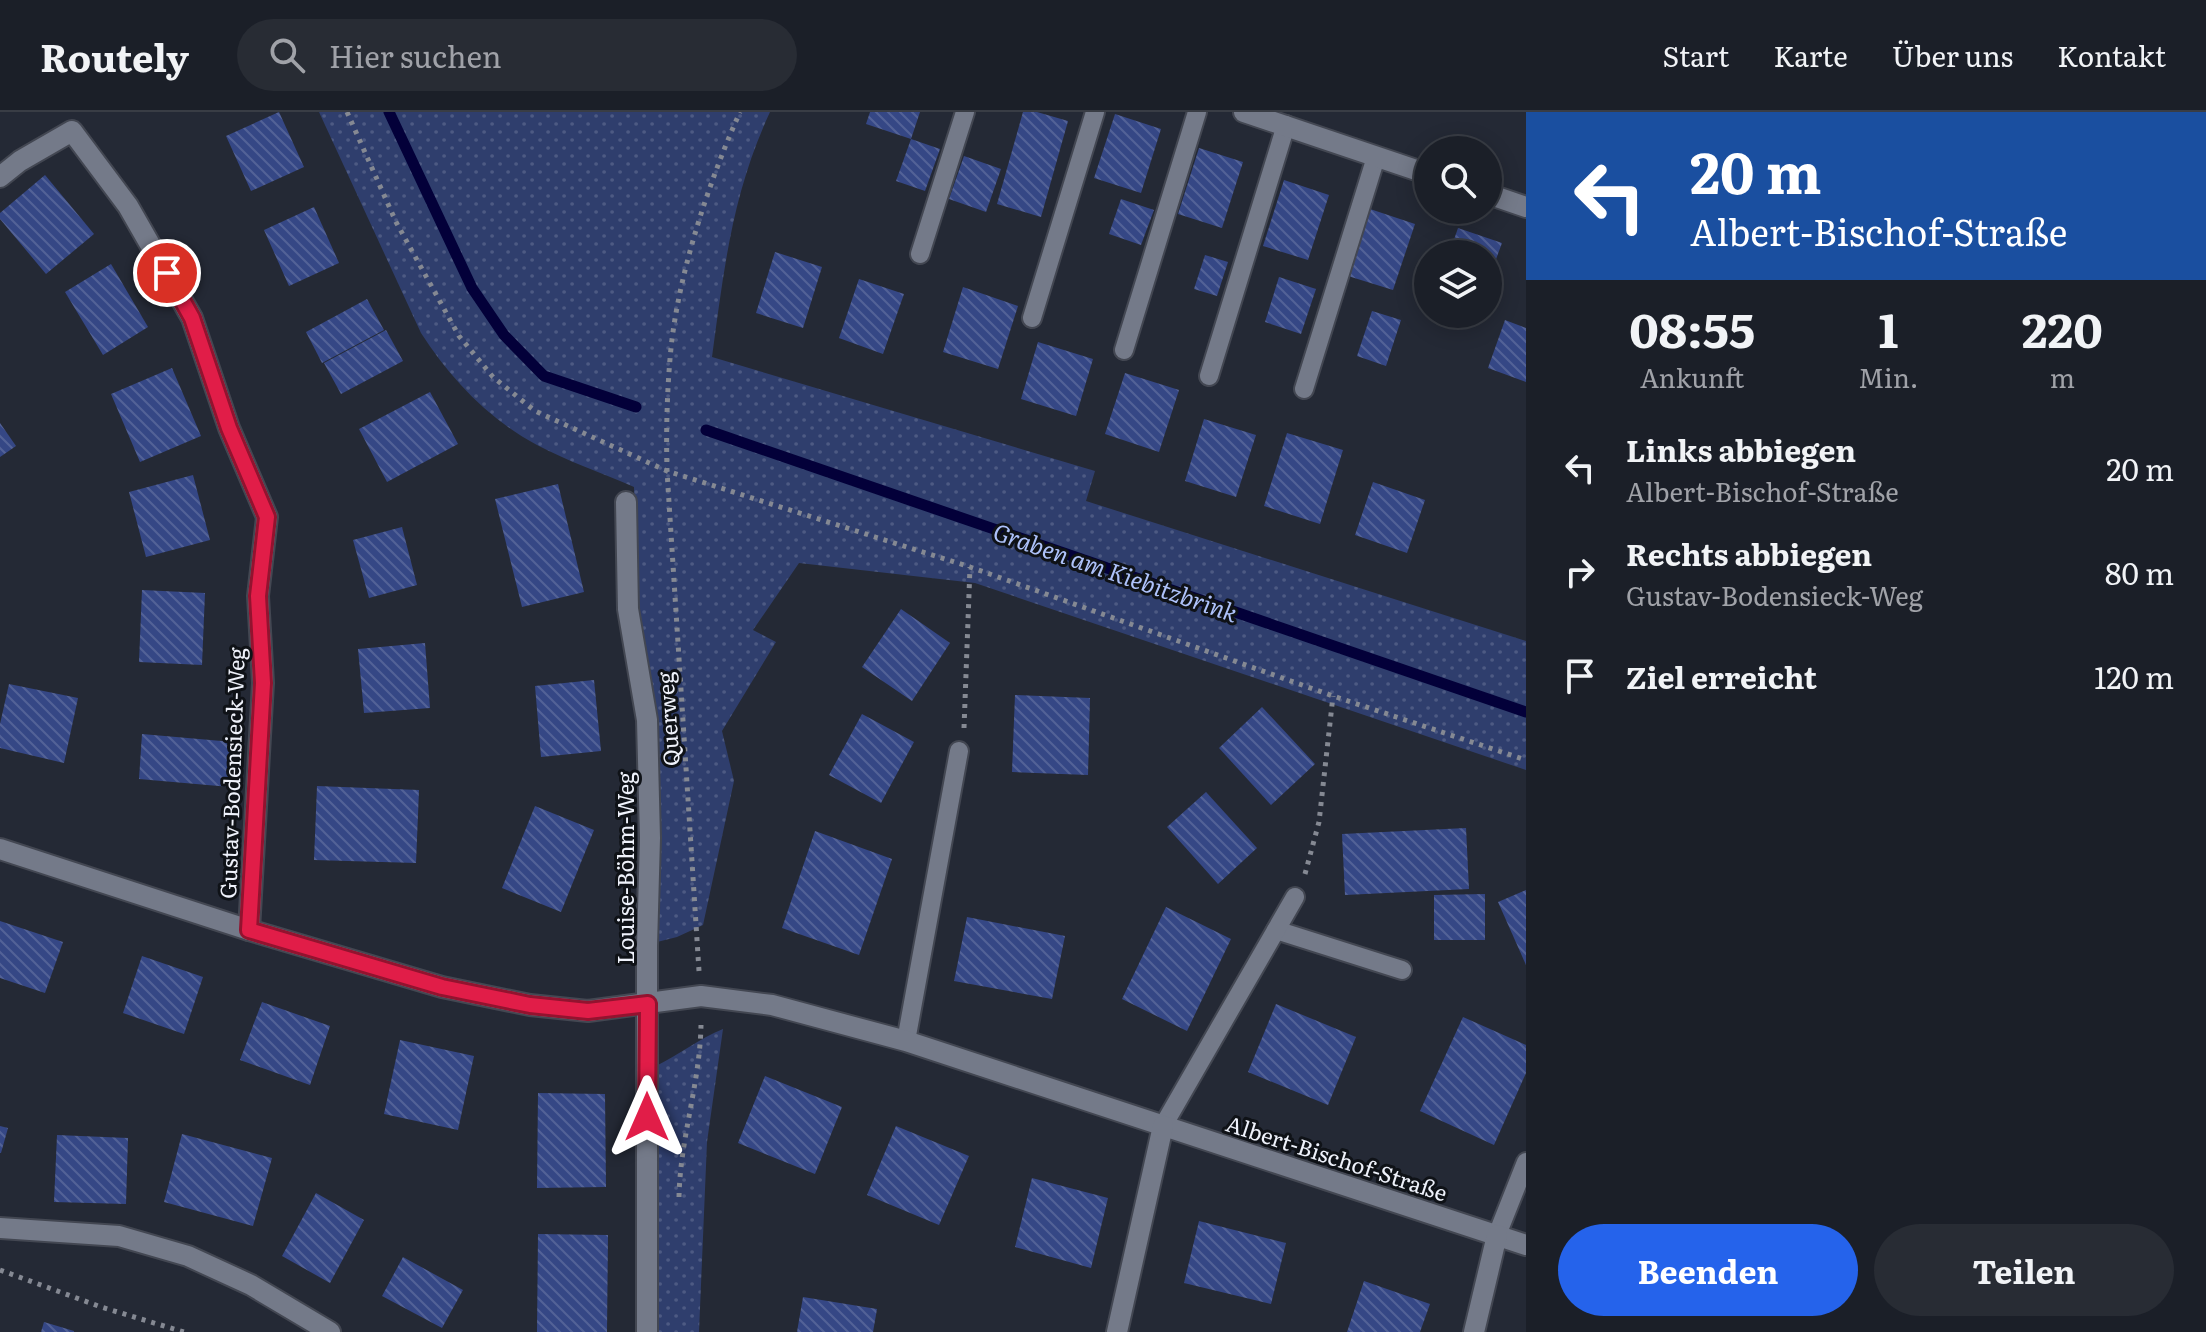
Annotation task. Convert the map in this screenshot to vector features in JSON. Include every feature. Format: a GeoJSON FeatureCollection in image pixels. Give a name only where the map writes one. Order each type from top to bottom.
{"type":"FeatureCollection","features":[{"type":"Feature","properties":{"kind":"street"},"geometry":{"type":"LineString","coordinates":[[1244,112],[1414,169]]}},
{"type":"Feature","properties":{"kind":"street","name":"Gustav-Bodensieck-Weg"},"geometry":{"type":"LineString","coordinates":[[0,177],[20,161],[72,131],[128,206],[192,318],[229,428],[267,517],[258,596],[263,683],[249,930]]}},
{"type":"Feature","properties":{"kind":"street"},"geometry":{"type":"LineString","coordinates":[[1502,199],[1526,207]]}},
{"type":"Feature","properties":{"kind":"street","name":"Louise-Böhm-Weg"},"geometry":{"type":"LineString","coordinates":[[626,502],[628,609],[647,720],[650,838],[647,1332]]}},
{"type":"Feature","properties":{"kind":"street","name":"Albert-Bischof-Straße"},"geometry":{"type":"LineString","coordinates":[[0,849],[249,930],[442,987],[530,1005],[588,1011],[701,996],[772,1005],[906,1041],[1526,1245]]}},
{"type":"Feature","properties":{"kind":"street"},"geometry":{"type":"LineString","coordinates":[[1117,1332],[1163,1126]]}},
{"type":"Feature","properties":{"kind":"street"},"geometry":{"type":"LineString","coordinates":[[0,1228],[119,1236],[174,1252],[251,1285],[318,1329]]}},
{"type":"Feature","properties":{"kind":"street"},"geometry":{"type":"LineString","coordinates":[[1474,1332],[1497,1235]]}},
{"type":"Feature","properties":{"kind":"lane"},"geometry":{"type":"LineString","coordinates":[[920,254],[965,112]]}},
{"type":"Feature","properties":{"kind":"lane"},"geometry":{"type":"LineString","coordinates":[[1032,318],[1095,112]]}},
{"type":"Feature","properties":{"kind":"lane"},"geometry":{"type":"LineString","coordinates":[[1124,350],[1197,112]]}},
{"type":"Feature","properties":{"kind":"lane"},"geometry":{"type":"LineString","coordinates":[[1209,376],[1286,125]]}},
{"type":"Feature","properties":{"kind":"lane"},"geometry":{"type":"LineString","coordinates":[[1304,389],[1376,157]]}},
{"type":"Feature","properties":{"kind":"lane"},"geometry":{"type":"LineString","coordinates":[[906,1041],[959,751]]}},
{"type":"Feature","properties":{"kind":"lane"},"geometry":{"type":"LineString","coordinates":[[1163,1126],[1295,897]]}},
{"type":"Feature","properties":{"kind":"lane"},"geometry":{"type":"LineString","coordinates":[[1276,930],[1402,970]]}},
{"type":"Feature","properties":{"kind":"lane"},"geometry":{"type":"LineString","coordinates":[[1497,1235],[1526,1162]]}},
{"type":"Feature","properties":{"kind":"path"},"geometry":{"type":"LineString","coordinates":[[347,112],[396,222],[459,336],[493,377],[535,411],[667,471],[970,567],[1333,696],[1526,760]]}},
{"type":"Feature","properties":{"kind":"path","name":"Querweg"},"geometry":{"type":"LineString","coordinates":[[679,1199],[679,1171],[700,1055],[701,996],[666,419],[674,332],[687,266],[716,165],[740,112]]}},
{"type":"Feature","properties":{"kind":"path"},"geometry":{"type":"LineString","coordinates":[[959,751],[964,741],[970,567]]}},
{"type":"Feature","properties":{"kind":"path"},"geometry":{"type":"LineString","coordinates":[[1295,897],[1306,872],[1319,822],[1333,696]]}},
{"type":"Feature","properties":{"kind":"path"},"geometry":{"type":"LineString","coordinates":[[0,1270],[101,1307],[184,1332]]}},
{"type":"Feature","properties":{"kind":"shaded area"},"geometry":{"type":"Polygon","coordinates":[[[319,112],[770,112],[738,202],[712,357],[1095,471],[1086,501],[1526,641],[1526,770],[975,583],[799,563],[753,630],[776,642],[722,731],[734,781],[703,925],[657,942],[637,609],[634,487],[519,435],[486,410],[444,366],[421,333],[319,112]]]}},
{"type":"Feature","properties":{"kind":"shaded area"},"geometry":{"type":"Polygon","coordinates":[[[723,1029],[707,1142],[699,1332],[656,1332],[656,1066],[723,1029]]]}},
{"type":"Feature","properties":{"kind":"building"},"geometry":{"type":"Polygon","coordinates":[[[279,112],[304,167],[251,191],[226,136],[279,112]]]}},
{"type":"Feature","properties":{"kind":"building"},"geometry":{"type":"Polygon","coordinates":[[[870,112],[920,112],[911,139],[866,124],[870,112]]]}},
{"type":"Feature","properties":{"kind":"building"},"geometry":{"type":"Polygon","coordinates":[[[1023,112],[1037,112],[1068,121],[1041,217],[997,204],[1023,112]]]}},
{"type":"Feature","properties":{"kind":"building"},"geometry":{"type":"Polygon","coordinates":[[[1115,114],[1161,129],[1141,193],[1094,178],[1115,114]]]}},
{"type":"Feature","properties":{"kind":"building"},"geometry":{"type":"Polygon","coordinates":[[[911,139],[940,149],[925,191],[896,181],[911,139]]]}},
{"type":"Feature","properties":{"kind":"building"},"geometry":{"type":"Polygon","coordinates":[[[1199,148],[1243,162],[1222,228],[1178,214],[1199,148]]]}},
{"type":"Feature","properties":{"kind":"building"},"geometry":{"type":"Polygon","coordinates":[[[964,156],[1001,169],[986,212],[949,199],[964,156]]]}},
{"type":"Feature","properties":{"kind":"building"},"geometry":{"type":"Polygon","coordinates":[[[45,175],[94,234],[46,274],[0,219],[0,213],[45,175]]]}},
{"type":"Feature","properties":{"kind":"building"},"geometry":{"type":"Polygon","coordinates":[[[1284,180],[1329,195],[1308,260],[1263,246],[1284,180]]]}},
{"type":"Feature","properties":{"kind":"building"},"geometry":{"type":"Polygon","coordinates":[[[1121,199],[1154,210],[1141,245],[1109,234],[1121,199]]]}},
{"type":"Feature","properties":{"kind":"building"},"geometry":{"type":"Polygon","coordinates":[[[314,207],[339,263],[289,286],[264,230],[314,207]]]}},
{"type":"Feature","properties":{"kind":"building"},"geometry":{"type":"Polygon","coordinates":[[[1370,209],[1415,224],[1393,290],[1348,276],[1370,209]]]}},
{"type":"Feature","properties":{"kind":"building"},"geometry":{"type":"Polygon","coordinates":[[[1458,228],[1493,240],[1454,240],[1458,228]]]}},
{"type":"Feature","properties":{"kind":"building"},"geometry":{"type":"Polygon","coordinates":[[[775,252],[822,267],[803,328],[756,313],[775,252]]]}},
{"type":"Feature","properties":{"kind":"building"},"geometry":{"type":"Polygon","coordinates":[[[1205,255],[1228,262],[1217,296],[1194,289],[1205,255]]]}},
{"type":"Feature","properties":{"kind":"building"},"geometry":{"type":"Polygon","coordinates":[[[111,264],[148,327],[103,355],[65,292],[111,264]]]}},
{"type":"Feature","properties":{"kind":"building"},"geometry":{"type":"Polygon","coordinates":[[[1279,277],[1316,289],[1301,334],[1265,322],[1279,277]]]}},
{"type":"Feature","properties":{"kind":"building"},"geometry":{"type":"Polygon","coordinates":[[[859,279],[904,294],[883,354],[839,338],[859,279]]]}},
{"type":"Feature","properties":{"kind":"building"},"geometry":{"type":"Polygon","coordinates":[[[963,287],[1018,306],[998,369],[943,352],[963,287]]]}},
{"type":"Feature","properties":{"kind":"building"},"geometry":{"type":"Polygon","coordinates":[[[367,299],[384,330],[322,363],[306,332],[367,299]]]}},
{"type":"Feature","properties":{"kind":"building"},"geometry":{"type":"Polygon","coordinates":[[[1372,311],[1401,320],[1386,366],[1357,356],[1372,311]]]}},
{"type":"Feature","properties":{"kind":"building"},"geometry":{"type":"Polygon","coordinates":[[[1505,320],[1526,328],[1526,382],[1488,368],[1505,320]]]}},
{"type":"Feature","properties":{"kind":"building"},"geometry":{"type":"Polygon","coordinates":[[[386,330],[403,361],[341,394],[324,363],[386,330]]]}},
{"type":"Feature","properties":{"kind":"building"},"geometry":{"type":"Polygon","coordinates":[[[1038,342],[1093,359],[1076,416],[1021,399],[1038,342]]]}},
{"type":"Feature","properties":{"kind":"building"},"geometry":{"type":"Polygon","coordinates":[[[172,368],[201,436],[140,462],[111,394],[172,368]]]}},
{"type":"Feature","properties":{"kind":"building"},"geometry":{"type":"Polygon","coordinates":[[[1125,373],[1179,390],[1159,452],[1105,434],[1125,373]]]}},
{"type":"Feature","properties":{"kind":"building"},"geometry":{"type":"Polygon","coordinates":[[[430,392],[458,444],[387,482],[359,429],[430,392]]]}},
{"type":"Feature","properties":{"kind":"building"},"geometry":{"type":"Polygon","coordinates":[[[1204,419],[1256,435],[1236,497],[1185,481],[1204,419]]]}},
{"type":"Feature","properties":{"kind":"building"},"geometry":{"type":"Polygon","coordinates":[[[0,423],[16,446],[0,457],[0,423]]]}},
{"type":"Feature","properties":{"kind":"building"},"geometry":{"type":"Polygon","coordinates":[[[1287,433],[1343,450],[1320,524],[1264,506],[1287,433]]]}},
{"type":"Feature","properties":{"kind":"building"},"geometry":{"type":"Polygon","coordinates":[[[193,475],[210,540],[146,557],[129,492],[193,475]]]}},
{"type":"Feature","properties":{"kind":"building"},"geometry":{"type":"Polygon","coordinates":[[[1373,482],[1425,500],[1407,553],[1355,535],[1373,482]]]}},
{"type":"Feature","properties":{"kind":"building"},"geometry":{"type":"Polygon","coordinates":[[[558,484],[584,592],[522,607],[495,499],[558,484]]]}},
{"type":"Feature","properties":{"kind":"building"},"geometry":{"type":"Polygon","coordinates":[[[402,527],[417,585],[369,598],[353,540],[402,527]]]}},
{"type":"Feature","properties":{"kind":"building"},"geometry":{"type":"Polygon","coordinates":[[[142,590],[205,593],[202,665],[139,662],[142,590]]]}},
{"type":"Feature","properties":{"kind":"building"},"geometry":{"type":"Polygon","coordinates":[[[901,609],[950,643],[912,701],[862,667],[901,609]]]}},
{"type":"Feature","properties":{"kind":"building"},"geometry":{"type":"Polygon","coordinates":[[[425,643],[430,708],[364,713],[358,649],[425,643]]]}},
{"type":"Feature","properties":{"kind":"building"},"geometry":{"type":"Polygon","coordinates":[[[594,680],[601,751],[541,757],[535,686],[594,680]]]}},
{"type":"Feature","properties":{"kind":"building"},"geometry":{"type":"Polygon","coordinates":[[[9,684],[78,698],[64,763],[0,748],[0,724],[9,684]]]}},
{"type":"Feature","properties":{"kind":"building"},"geometry":{"type":"Polygon","coordinates":[[[1015,695],[1090,698],[1088,775],[1012,772],[1015,695]]]}},
{"type":"Feature","properties":{"kind":"building"},"geometry":{"type":"Polygon","coordinates":[[[1262,707],[1315,764],[1271,805],[1219,748],[1262,707]]]}},
{"type":"Feature","properties":{"kind":"building"},"geometry":{"type":"Polygon","coordinates":[[[862,714],[914,742],[881,803],[829,775],[862,714]]]}},
{"type":"Feature","properties":{"kind":"building"},"geometry":{"type":"Polygon","coordinates":[[[142,734],[233,742],[230,787],[139,779],[142,734]]]}},
{"type":"Feature","properties":{"kind":"building"},"geometry":{"type":"Polygon","coordinates":[[[317,786],[419,790],[416,863],[314,860],[317,786]]]}},
{"type":"Feature","properties":{"kind":"building"},"geometry":{"type":"Polygon","coordinates":[[[1206,792],[1257,848],[1218,884],[1167,827],[1206,792]]]}},
{"type":"Feature","properties":{"kind":"building"},"geometry":{"type":"Polygon","coordinates":[[[535,806],[594,830],[561,912],[502,888],[535,806]]]}},
{"type":"Feature","properties":{"kind":"building"},"geometry":{"type":"Polygon","coordinates":[[[1466,828],[1469,889],[1345,895],[1342,834],[1466,828]]]}},
{"type":"Feature","properties":{"kind":"building"},"geometry":{"type":"Polygon","coordinates":[[[815,831],[892,859],[859,955],[782,928],[815,831]]]}},
{"type":"Feature","properties":{"kind":"building"},"geometry":{"type":"Polygon","coordinates":[[[1526,890],[1526,965],[1498,902],[1526,890]]]}},
{"type":"Feature","properties":{"kind":"building"},"geometry":{"type":"Polygon","coordinates":[[[1485,894],[1485,940],[1434,940],[1434,895],[1485,894]]]}},
{"type":"Feature","properties":{"kind":"building"},"geometry":{"type":"Polygon","coordinates":[[[1166,907],[1231,939],[1187,1031],[1122,999],[1166,907]]]}},
{"type":"Feature","properties":{"kind":"building"},"geometry":{"type":"Polygon","coordinates":[[[967,917],[1065,936],[1052,999],[954,981],[967,917]]]}},
{"type":"Feature","properties":{"kind":"building"},"geometry":{"type":"Polygon","coordinates":[[[0,921],[63,942],[45,993],[0,978],[0,921]]]}},
{"type":"Feature","properties":{"kind":"building"},"geometry":{"type":"Polygon","coordinates":[[[142,956],[203,977],[184,1034],[123,1013],[142,956]]]}},
{"type":"Feature","properties":{"kind":"building"},"geometry":{"type":"Polygon","coordinates":[[[262,1002],[330,1026],[310,1085],[240,1060],[262,1002]]]}},
{"type":"Feature","properties":{"kind":"building"},"geometry":{"type":"Polygon","coordinates":[[[1276,1004],[1356,1037],[1328,1105],[1248,1072],[1276,1004]]]}},
{"type":"Feature","properties":{"kind":"building"},"geometry":{"type":"Polygon","coordinates":[[[1463,1017],[1526,1045],[1526,1073],[1494,1145],[1420,1111],[1463,1017]]]}},
{"type":"Feature","properties":{"kind":"building"},"geometry":{"type":"Polygon","coordinates":[[[400,1040],[474,1056],[458,1130],[384,1114],[400,1040]]]}},
{"type":"Feature","properties":{"kind":"building"},"geometry":{"type":"Polygon","coordinates":[[[765,1076],[842,1107],[815,1174],[738,1143],[765,1076]]]}},
{"type":"Feature","properties":{"kind":"building"},"geometry":{"type":"Polygon","coordinates":[[[538,1093],[605,1094],[606,1187],[537,1188],[538,1093]]]}},
{"type":"Feature","properties":{"kind":"building"},"geometry":{"type":"Polygon","coordinates":[[[0,1126],[8,1128],[1,1153],[0,1153],[0,1126]]]}},
{"type":"Feature","properties":{"kind":"building"},"geometry":{"type":"Polygon","coordinates":[[[896,1126],[969,1156],[939,1225],[867,1195],[896,1126]]]}},
{"type":"Feature","properties":{"kind":"building"},"geometry":{"type":"Polygon","coordinates":[[[182,1134],[272,1158],[253,1226],[164,1202],[182,1134]]]}},
{"type":"Feature","properties":{"kind":"building"},"geometry":{"type":"Polygon","coordinates":[[[57,1135],[128,1138],[126,1204],[54,1202],[57,1135]]]}},
{"type":"Feature","properties":{"kind":"building"},"geometry":{"type":"Polygon","coordinates":[[[1032,1178],[1108,1198],[1091,1268],[1015,1247],[1032,1178]]]}},
{"type":"Feature","properties":{"kind":"building"},"geometry":{"type":"Polygon","coordinates":[[[316,1193],[364,1220],[330,1283],[282,1256],[316,1193]]]}},
{"type":"Feature","properties":{"kind":"building"},"geometry":{"type":"Polygon","coordinates":[[[1199,1221],[1286,1243],[1271,1304],[1184,1283],[1199,1221]]]}},
{"type":"Feature","properties":{"kind":"building"},"geometry":{"type":"Polygon","coordinates":[[[538,1234],[608,1235],[607,1332],[537,1332],[538,1234]]]}},
{"type":"Feature","properties":{"kind":"building"},"geometry":{"type":"Polygon","coordinates":[[[403,1257],[463,1290],[442,1328],[382,1296],[403,1257]]]}},
{"type":"Feature","properties":{"kind":"building"},"geometry":{"type":"Polygon","coordinates":[[[1364,1281],[1430,1304],[1420,1332],[1347,1332],[1364,1281]]]}},
{"type":"Feature","properties":{"kind":"building"},"geometry":{"type":"Polygon","coordinates":[[[803,1297],[877,1309],[873,1332],[797,1332],[803,1297]]]}},
{"type":"Feature","properties":{"kind":"building"},"geometry":{"type":"Polygon","coordinates":[[[44,1322],[74,1331],[74,1332],[41,1332],[44,1322]]]}},
{"type":"Feature","properties":{"kind":"waterway","name":"Graben am Kiebitzbrink"},"geometry":{"type":"LineString","coordinates":[[389,112],[472,288],[504,335],[544,376],[636,407]]}},
{"type":"Feature","properties":{"kind":"waterway","name":"Graben am Kiebitzbrink"},"geometry":{"type":"LineString","coordinates":[[706,430],[1526,712]]}},
{"type":"Feature","properties":{"kind":"route"},"geometry":{"type":"LineString","coordinates":[[167,273],[192,318],[229,428],[267,517],[258,596],[263,683],[249,930],[442,987],[530,1005],[588,1011],[648,1004],[647,1117]]}}]}
